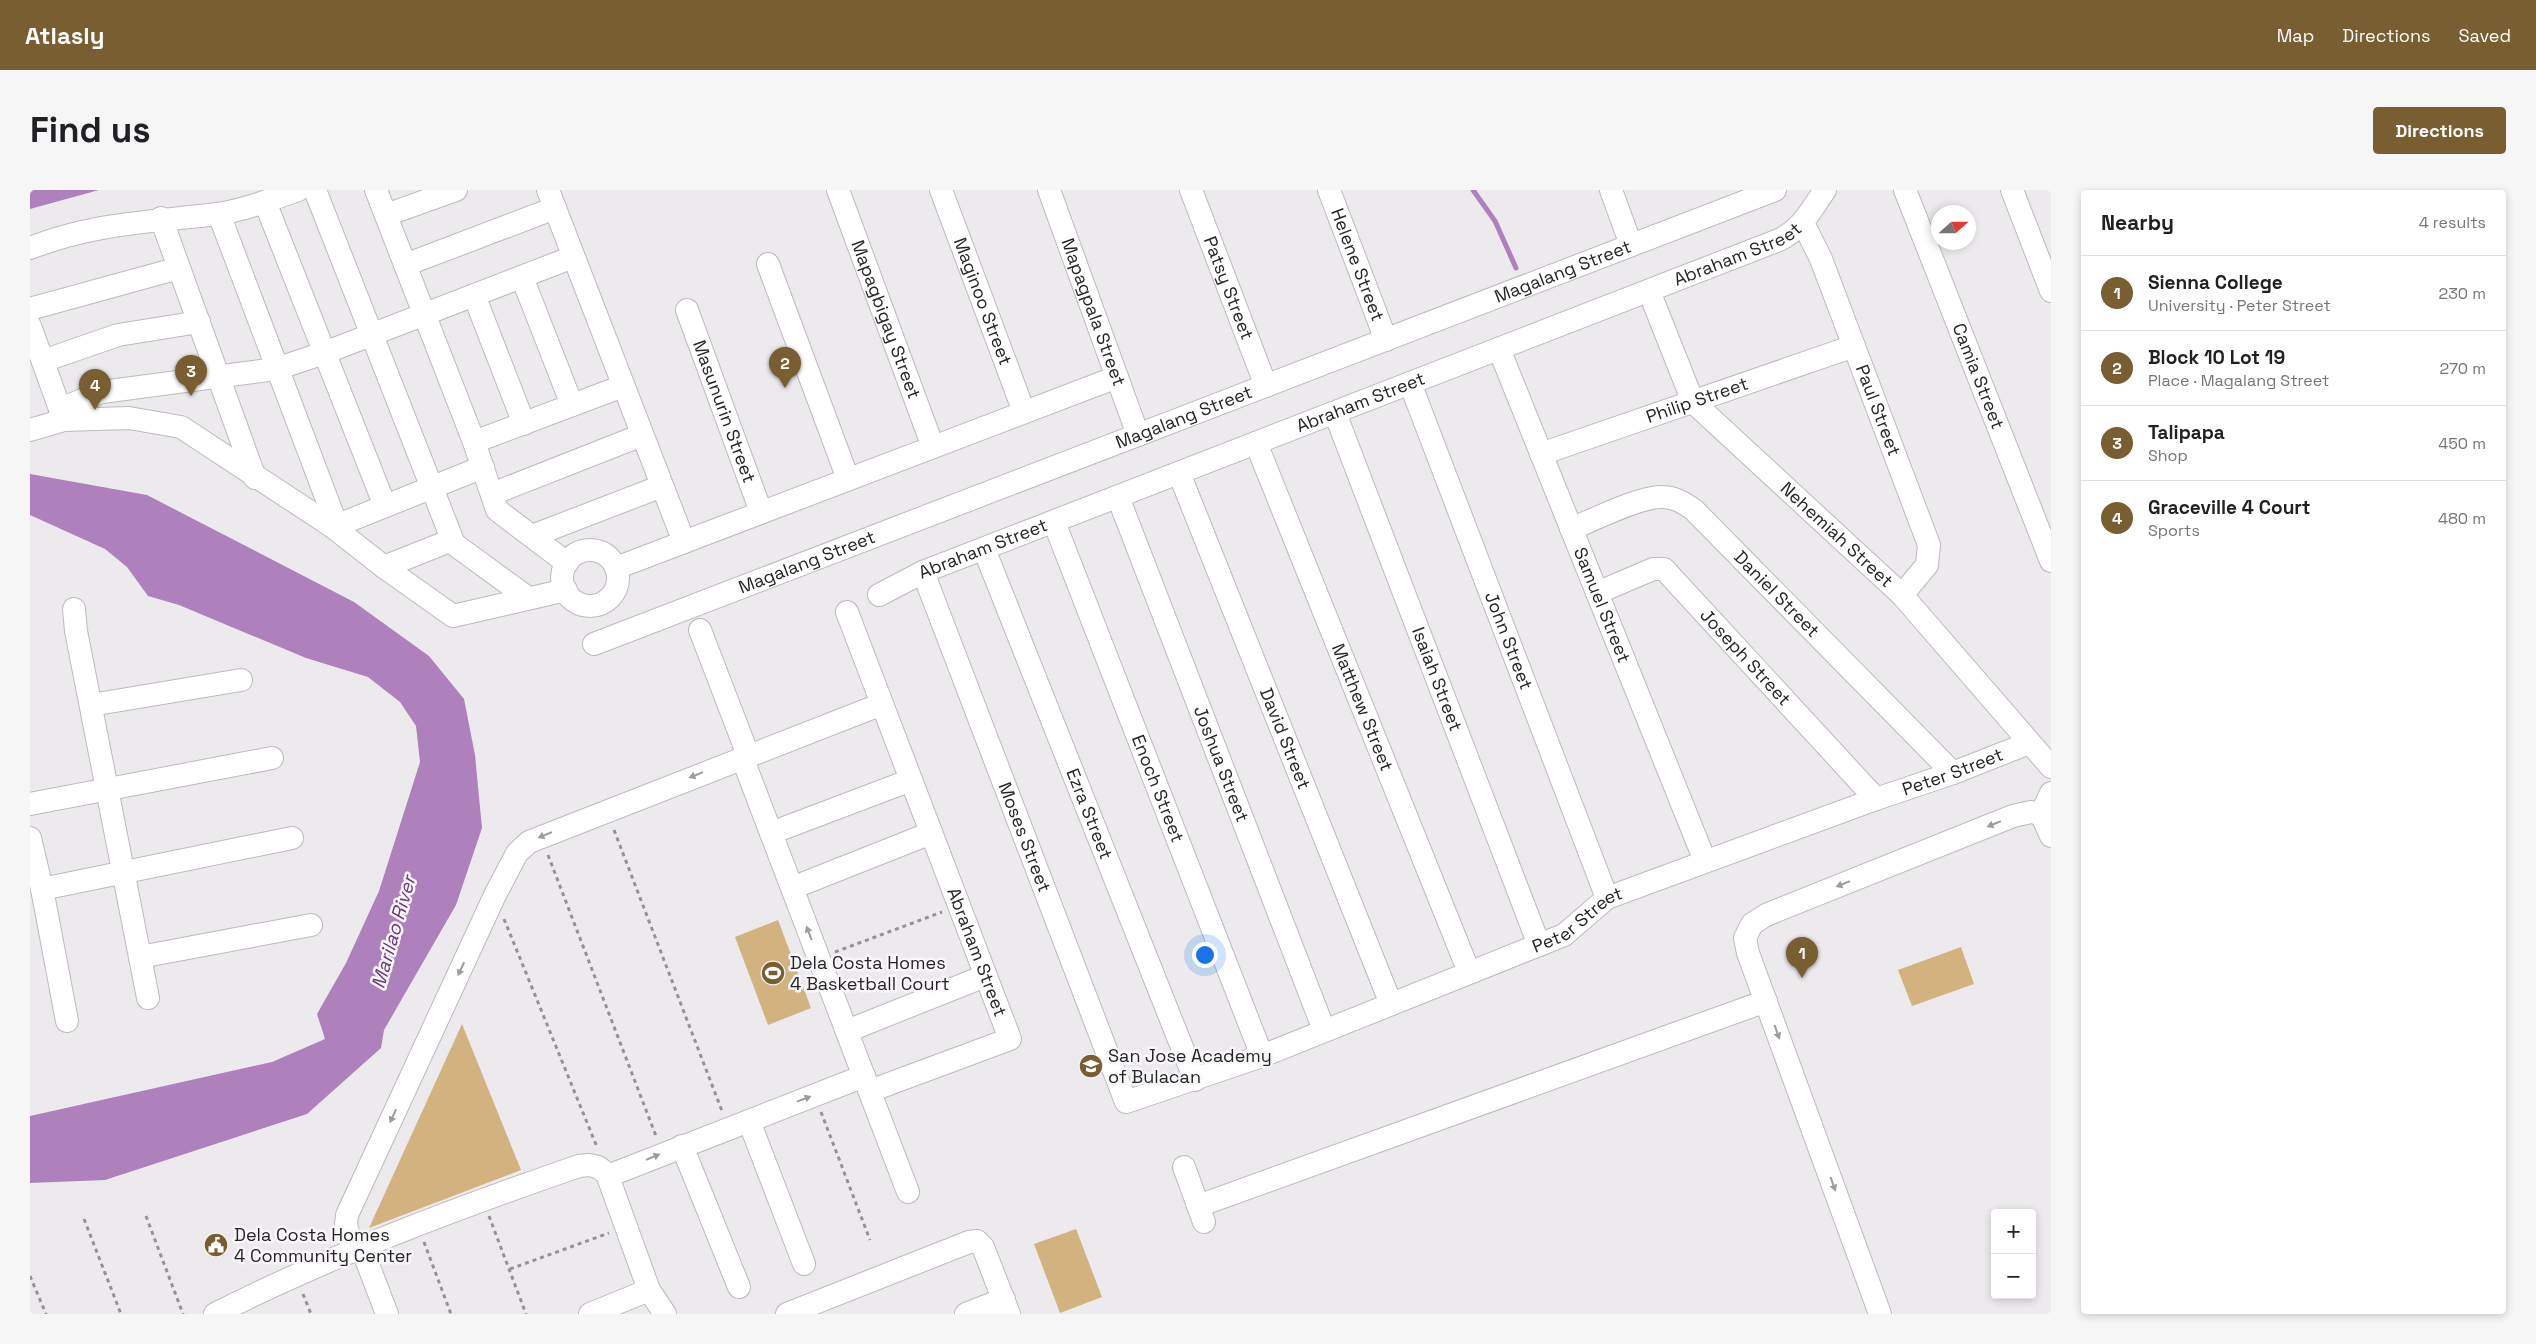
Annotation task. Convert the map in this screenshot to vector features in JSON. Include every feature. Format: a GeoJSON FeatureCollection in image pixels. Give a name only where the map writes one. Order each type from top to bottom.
{"type":"FeatureCollection","features":[{"type":"Feature","properties":{"kind":"street"},"geometry":{"type":"LineString","coordinates":[[30,248],[93,228],[161,218],[219,214],[265,202],[298,190]]}},
{"type":"Feature","properties":{"kind":"street"},"geometry":{"type":"LineString","coordinates":[[316,190],[454,544],[528,598]]}},
{"type":"Feature","properties":{"kind":"street"},"geometry":{"type":"LineString","coordinates":[[376,190],[474,442],[497,510],[567,563]]}},
{"type":"Feature","properties":{"kind":"street"},"geometry":{"type":"LineString","coordinates":[[386,215],[456,190]]}},
{"type":"Feature","properties":{"kind":"street","name":"Mapagbigay Street"},"geometry":{"type":"LineString","coordinates":[[838,190],[933,447]]}},
{"type":"Feature","properties":{"kind":"street","name":"Maginoo Street"},"geometry":{"type":"LineString","coordinates":[[941,190],[1024,412]]}},
{"type":"Feature","properties":{"kind":"street","name":"Mapagpala Street"},"geometry":{"type":"LineString","coordinates":[[1049,190],[1138,435]]}},
{"type":"Feature","properties":{"kind":"street","name":"Patsy Street"},"geometry":{"type":"LineString","coordinates":[[1191,190],[1266,386]]}},
{"type":"Feature","properties":{"kind":"street","name":"Helene Street"},"geometry":{"type":"LineString","coordinates":[[1329,190],[1386,340]]}},
{"type":"Feature","properties":{"kind":"street"},"geometry":{"type":"LineString","coordinates":[[1610,190],[1631,245]]}},
{"type":"Feature","properties":{"kind":"street","name":"Magalang Street"},"geometry":{"type":"LineString","coordinates":[[594,644],[1631,245],[1748,195],[1775,190]]}},
{"type":"Feature","properties":{"kind":"street","name":"Abraham Street"},"geometry":{"type":"LineString","coordinates":[[878,595],[923,572],[1779,240],[1803,223],[1825,190]]}},
{"type":"Feature","properties":{"kind":"street","name":"Camia Street"},"geometry":{"type":"LineString","coordinates":[[1905,190],[2051,561]]}},
{"type":"Feature","properties":{"kind":"street"},"geometry":{"type":"LineString","coordinates":[[2012,190],[2051,291]]}},
{"type":"Feature","properties":{"kind":"street"},"geometry":{"type":"LineString","coordinates":[[406,265],[552,199],[684,542]]}},
{"type":"Feature","properties":{"kind":"street"},"geometry":{"type":"LineString","coordinates":[[265,202],[385,506]]}},
{"type":"Feature","properties":{"kind":"street"},"geometry":{"type":"LineString","coordinates":[[219,214],[335,526]]}},
{"type":"Feature","properties":{"kind":"street"},"geometry":{"type":"LineString","coordinates":[[161,218],[221,378],[255,478]]}},
{"type":"Feature","properties":{"kind":"street","name":"Paul Street"},"geometry":{"type":"LineString","coordinates":[[1803,223],[1821,259],[1929,545],[1927,565],[1902,595]]}},
{"type":"Feature","properties":{"kind":"street"},"geometry":{"type":"LineString","coordinates":[[30,430],[62,415],[102,392],[221,378],[276,369],[372,335],[573,257]]}},
{"type":"Feature","properties":{"kind":"street"},"geometry":{"type":"LineString","coordinates":[[768,264],[848,479]]}},
{"type":"Feature","properties":{"kind":"street"},"geometry":{"type":"LineString","coordinates":[[30,309],[179,268]]}},
{"type":"Feature","properties":{"kind":"street"},"geometry":{"type":"LineString","coordinates":[[522,277],[572,405]]}},
{"type":"Feature","properties":{"kind":"street","name":"Nehemiah Street"},"geometry":{"type":"LineString","coordinates":[[1649,290],[1693,402],[1902,595],[2051,767]]}},
{"type":"Feature","properties":{"kind":"street"},"geometry":{"type":"LineString","coordinates":[[474,295],[524,424]]}},
{"type":"Feature","properties":{"kind":"street","name":"Masunurin Street"},"geometry":{"type":"LineString","coordinates":[[687,310],[761,512]]}},
{"type":"Feature","properties":{"kind":"street"},"geometry":{"type":"LineString","coordinates":[[43,361],[118,335],[199,322]]}},
{"type":"Feature","properties":{"kind":"street"},"geometry":{"type":"LineString","coordinates":[[30,326],[62,415]]}},
{"type":"Feature","properties":{"kind":"street","name":"Philip Street"},"geometry":{"type":"LineString","coordinates":[[1541,454],[1854,346]]}},
{"type":"Feature","properties":{"kind":"street","name":"Samuel Street"},"geometry":{"type":"LineString","coordinates":[[1499,349],[1705,861]]}},
{"type":"Feature","properties":{"kind":"street"},"geometry":{"type":"LineString","coordinates":[[616,568],[1117,377]]}},
{"type":"Feature","properties":{"kind":"street","name":"John Street"},"geometry":{"type":"LineString","coordinates":[[1410,383],[1608,898]]}},
{"type":"Feature","properties":{"kind":"street"},"geometry":{"type":"LineString","coordinates":[[474,442],[623,386]]}},
{"type":"Feature","properties":{"kind":"street","name":"Isaiah Street"},"geometry":{"type":"LineString","coordinates":[[1335,412],[1539,945]]}},
{"type":"Feature","properties":{"kind":"street"},"geometry":{"type":"LineString","coordinates":[[62,415],[128,418],[181,427],[255,478],[335,526],[384,567],[453,616],[566,590]]}},
{"type":"Feature","properties":{"kind":"street"},"geometry":{"type":"LineString","coordinates":[[492,494],[642,435]]}},
{"type":"Feature","properties":{"kind":"street","name":"Matthew Street"},"geometry":{"type":"LineString","coordinates":[[1256,443],[1469,972]]}},
{"type":"Feature","properties":{"kind":"street"},"geometry":{"type":"LineString","coordinates":[[335,526],[483,467]]}},
{"type":"Feature","properties":{"kind":"street","name":"David Street"},"geometry":{"type":"LineString","coordinates":[[1179,473],[1391,1004]]}},
{"type":"Feature","properties":{"kind":"street"},"geometry":{"type":"LineString","coordinates":[[532,536],[662,486]]}},
{"type":"Feature","properties":{"kind":"street","name":"Daniel Street"},"geometry":{"type":"LineString","coordinates":[[1572,529],[1644,500],[1661,496],[1679,500],[1694,510],[1953,773]]}},
{"type":"Feature","properties":{"kind":"street","name":"Joshua Street"},"geometry":{"type":"LineString","coordinates":[[1118,497],[1324,1030]]}},
{"type":"Feature","properties":{"kind":"street","name":"Enoch Street"},"geometry":{"type":"LineString","coordinates":[[1054,522],[1262,1056]]}},
{"type":"Feature","properties":{"kind":"street"},"geometry":{"type":"LineString","coordinates":[[384,567],[452,540]]}},
{"type":"Feature","properties":{"kind":"street","name":"Ezra Street"},"geometry":{"type":"LineString","coordinates":[[984,549],[1195,1080]]}},
{"type":"Feature","properties":{"kind":"street"},"geometry":{"type":"LineString","coordinates":[[593,550],[607,556],[616,568],[618,576],[614,592],[602,603],[594,605],[577,602],[566,590],[563,572],[567,563],[578,553],[593,550]]}},
{"type":"Feature","properties":{"kind":"street","name":"Joseph Street"},"geometry":{"type":"LineString","coordinates":[[1597,594],[1653,569],[1664,570],[1876,799]]}},
{"type":"Feature","properties":{"kind":"street","name":"Moses Street"},"geometry":{"type":"LineString","coordinates":[[923,572],[1126,1102]]}},
{"type":"Feature","properties":{"kind":"street"},"geometry":{"type":"LineString","coordinates":[[74,609],[76,631],[148,998]]}},
{"type":"Feature","properties":{"kind":"street","name":"Abraham Street"},"geometry":{"type":"LineString","coordinates":[[847,612],[1010,1039],[867,1084]]}},
{"type":"Feature","properties":{"kind":"street"},"geometry":{"type":"LineString","coordinates":[[700,630],[771,833],[908,1192]]}},
{"type":"Feature","properties":{"kind":"street"},"geometry":{"type":"LineString","coordinates":[[91,706],[242,680]]}},
{"type":"Feature","properties":{"kind":"street"},"geometry":{"type":"LineString","coordinates":[[387,1314],[346,1225],[347,1215],[495,895],[517,853],[522,847],[541,837],[607,810],[882,704]]}},
{"type":"Feature","properties":{"kind":"street","name":"Peter Street"},"geometry":{"type":"LineString","coordinates":[[1126,1102],[1262,1056],[1539,945],[1564,934],[1608,898],[1876,799],[1953,773],[2029,743]]}},
{"type":"Feature","properties":{"kind":"street"},"geometry":{"type":"LineString","coordinates":[[30,804],[272,758]]}},
{"type":"Feature","properties":{"kind":"street"},"geometry":{"type":"LineString","coordinates":[[771,833],[911,780]]}},
{"type":"Feature","properties":{"kind":"street"},"geometry":{"type":"LineString","coordinates":[[2051,793],[2041,814],[2051,836]]}},
{"type":"Feature","properties":{"kind":"street"},"geometry":{"type":"LineString","coordinates":[[1880,1314],[1748,952],[1745,938],[1752,924],[1766,915],[2013,816],[2031,812],[2041,814]]}},
{"type":"Feature","properties":{"kind":"street"},"geometry":{"type":"LineString","coordinates":[[792,888],[931,833]]}},
{"type":"Feature","properties":{"kind":"street"},"geometry":{"type":"LineString","coordinates":[[30,838],[68,1022]]}},
{"type":"Feature","properties":{"kind":"street"},"geometry":{"type":"LineString","coordinates":[[42,889],[292,838]]}},
{"type":"Feature","properties":{"kind":"street"},"geometry":{"type":"LineString","coordinates":[[140,957],[312,925]]}},
{"type":"Feature","properties":{"kind":"street"},"geometry":{"type":"LineString","coordinates":[[847,1031],[985,976]]}},
{"type":"Feature","properties":{"kind":"street"},"geometry":{"type":"LineString","coordinates":[[1184,1167],[1201,1214],[1766,1001]]}},
{"type":"Feature","properties":{"kind":"street"},"geometry":{"type":"LineString","coordinates":[[607,1174],[612,1174],[815,1095],[867,1084]]}},
{"type":"Feature","properties":{"kind":"street"},"geometry":{"type":"LineString","coordinates":[[739,1125],[804,1264]]}},
{"type":"Feature","properties":{"kind":"street"},"geometry":{"type":"LineString","coordinates":[[672,1150],[739,1287]]}},
{"type":"Feature","properties":{"kind":"street"},"geometry":{"type":"LineString","coordinates":[[214,1314],[296,1274],[357,1248],[483,1199],[579,1166],[598,1167],[607,1174],[628,1226],[649,1290],[666,1314]]}},
{"type":"Feature","properties":{"kind":"street"},"geometry":{"type":"LineString","coordinates":[[787,1314],[968,1242],[977,1241],[983,1247],[1006,1307],[966,1314]]}},
{"type":"Feature","properties":{"kind":"street"},"geometry":{"type":"LineString","coordinates":[[590,1314],[649,1290]]}},
{"type":"Feature","properties":{"kind":"path"},"geometry":{"type":"LineString","coordinates":[[607,810],[739,1125]]}},
{"type":"Feature","properties":{"kind":"path"},"geometry":{"type":"LineString","coordinates":[[541,837],[672,1150]]}},
{"type":"Feature","properties":{"kind":"path"},"geometry":{"type":"LineString","coordinates":[[495,895],[607,1174]]}},
{"type":"Feature","properties":{"kind":"path"},"geometry":{"type":"LineString","coordinates":[[819,958],[958,905]]}},
{"type":"Feature","properties":{"kind":"path"},"geometry":{"type":"LineString","coordinates":[[815,1095],[870,1240]]}},
{"type":"Feature","properties":{"kind":"path"},"geometry":{"type":"LineString","coordinates":[[483,1199],[526,1314]]}},
{"type":"Feature","properties":{"kind":"path"},"geometry":{"type":"LineString","coordinates":[[146,1216],[183,1314]]}},
{"type":"Feature","properties":{"kind":"path"},"geometry":{"type":"LineString","coordinates":[[84,1219],[121,1314]]}},
{"type":"Feature","properties":{"kind":"path"},"geometry":{"type":"LineString","coordinates":[[417,1224],[450,1314]]}},
{"type":"Feature","properties":{"kind":"path"},"geometry":{"type":"LineString","coordinates":[[510,1270],[628,1226]]}},
{"type":"Feature","properties":{"kind":"path"},"geometry":{"type":"LineString","coordinates":[[30,1276],[46,1314]]}},
{"type":"Feature","properties":{"kind":"shaded area","name":"Dela Costa Homes 4 Basketball Court"},"geometry":{"type":"Polygon","coordinates":[[[778,920],[811,1008],[768,1025],[735,937],[778,920]]]}},
{"type":"Feature","properties":{"kind":"shaded area"},"geometry":{"type":"Polygon","coordinates":[[[1961,947],[1974,984],[1912,1006],[1898,970],[1961,947]]]}},
{"type":"Feature","properties":{"kind":"shaded area"},"geometry":{"type":"Polygon","coordinates":[[[462,1024],[521,1170],[369,1228],[462,1024]]]}},
{"type":"Feature","properties":{"kind":"shaded area"},"geometry":{"type":"Polygon","coordinates":[[[1076,1229],[1102,1297],[1060,1313],[1034,1244],[1076,1229]]]}},
{"type":"Feature","properties":{"kind":"water"},"geometry":{"type":"Polygon","coordinates":[[[30,190],[99,190],[30,209],[30,190]]]}},
{"type":"Feature","properties":{"kind":"water","name":"Marilao River"},"geometry":{"type":"Polygon","coordinates":[[[30,474],[147,495],[354,602],[429,656],[464,699],[475,755],[482,828],[456,905],[384,1030],[381,1048],[307,1114],[105,1180],[30,1183],[30,1116],[272,1062],[325,1039],[317,1014],[346,963],[379,891],[420,762],[416,726],[400,702],[368,677],[306,658],[179,605],[148,596],[127,567],[105,549],[30,515],[30,474]]]}},
{"type":"Feature","properties":{"kind":"waterway"},"geometry":{"type":"LineString","coordinates":[[1473,190],[1495,221],[1516,268]]}},
{"type":"Feature","properties":{"kind":"place","name":"Block 10 Lot 19"},"geometry":{"type":"Point","coordinates":[785,388]}},
{"type":"Feature","properties":{"kind":"place","name":"Talipapa"},"geometry":{"type":"Point","coordinates":[191,396]}},
{"type":"Feature","properties":{"kind":"place","name":"Graceville 4 Court"},"geometry":{"type":"Point","coordinates":[95,410]}},
{"type":"Feature","properties":{"kind":"place","name":"Dela Costa Homes 4 Basketball Court"},"geometry":{"type":"Point","coordinates":[773,973]}},
{"type":"Feature","properties":{"kind":"place","name":"Sienna College"},"geometry":{"type":"Point","coordinates":[1802,978]}},
{"type":"Feature","properties":{"kind":"place","name":"San Jose Academy of Bulacan"},"geometry":{"type":"Point","coordinates":[1091,1066]}},
{"type":"Feature","properties":{"kind":"place","name":"Dela Costa Homes 4 Community Center"},"geometry":{"type":"Point","coordinates":[216,1245]}}]}
